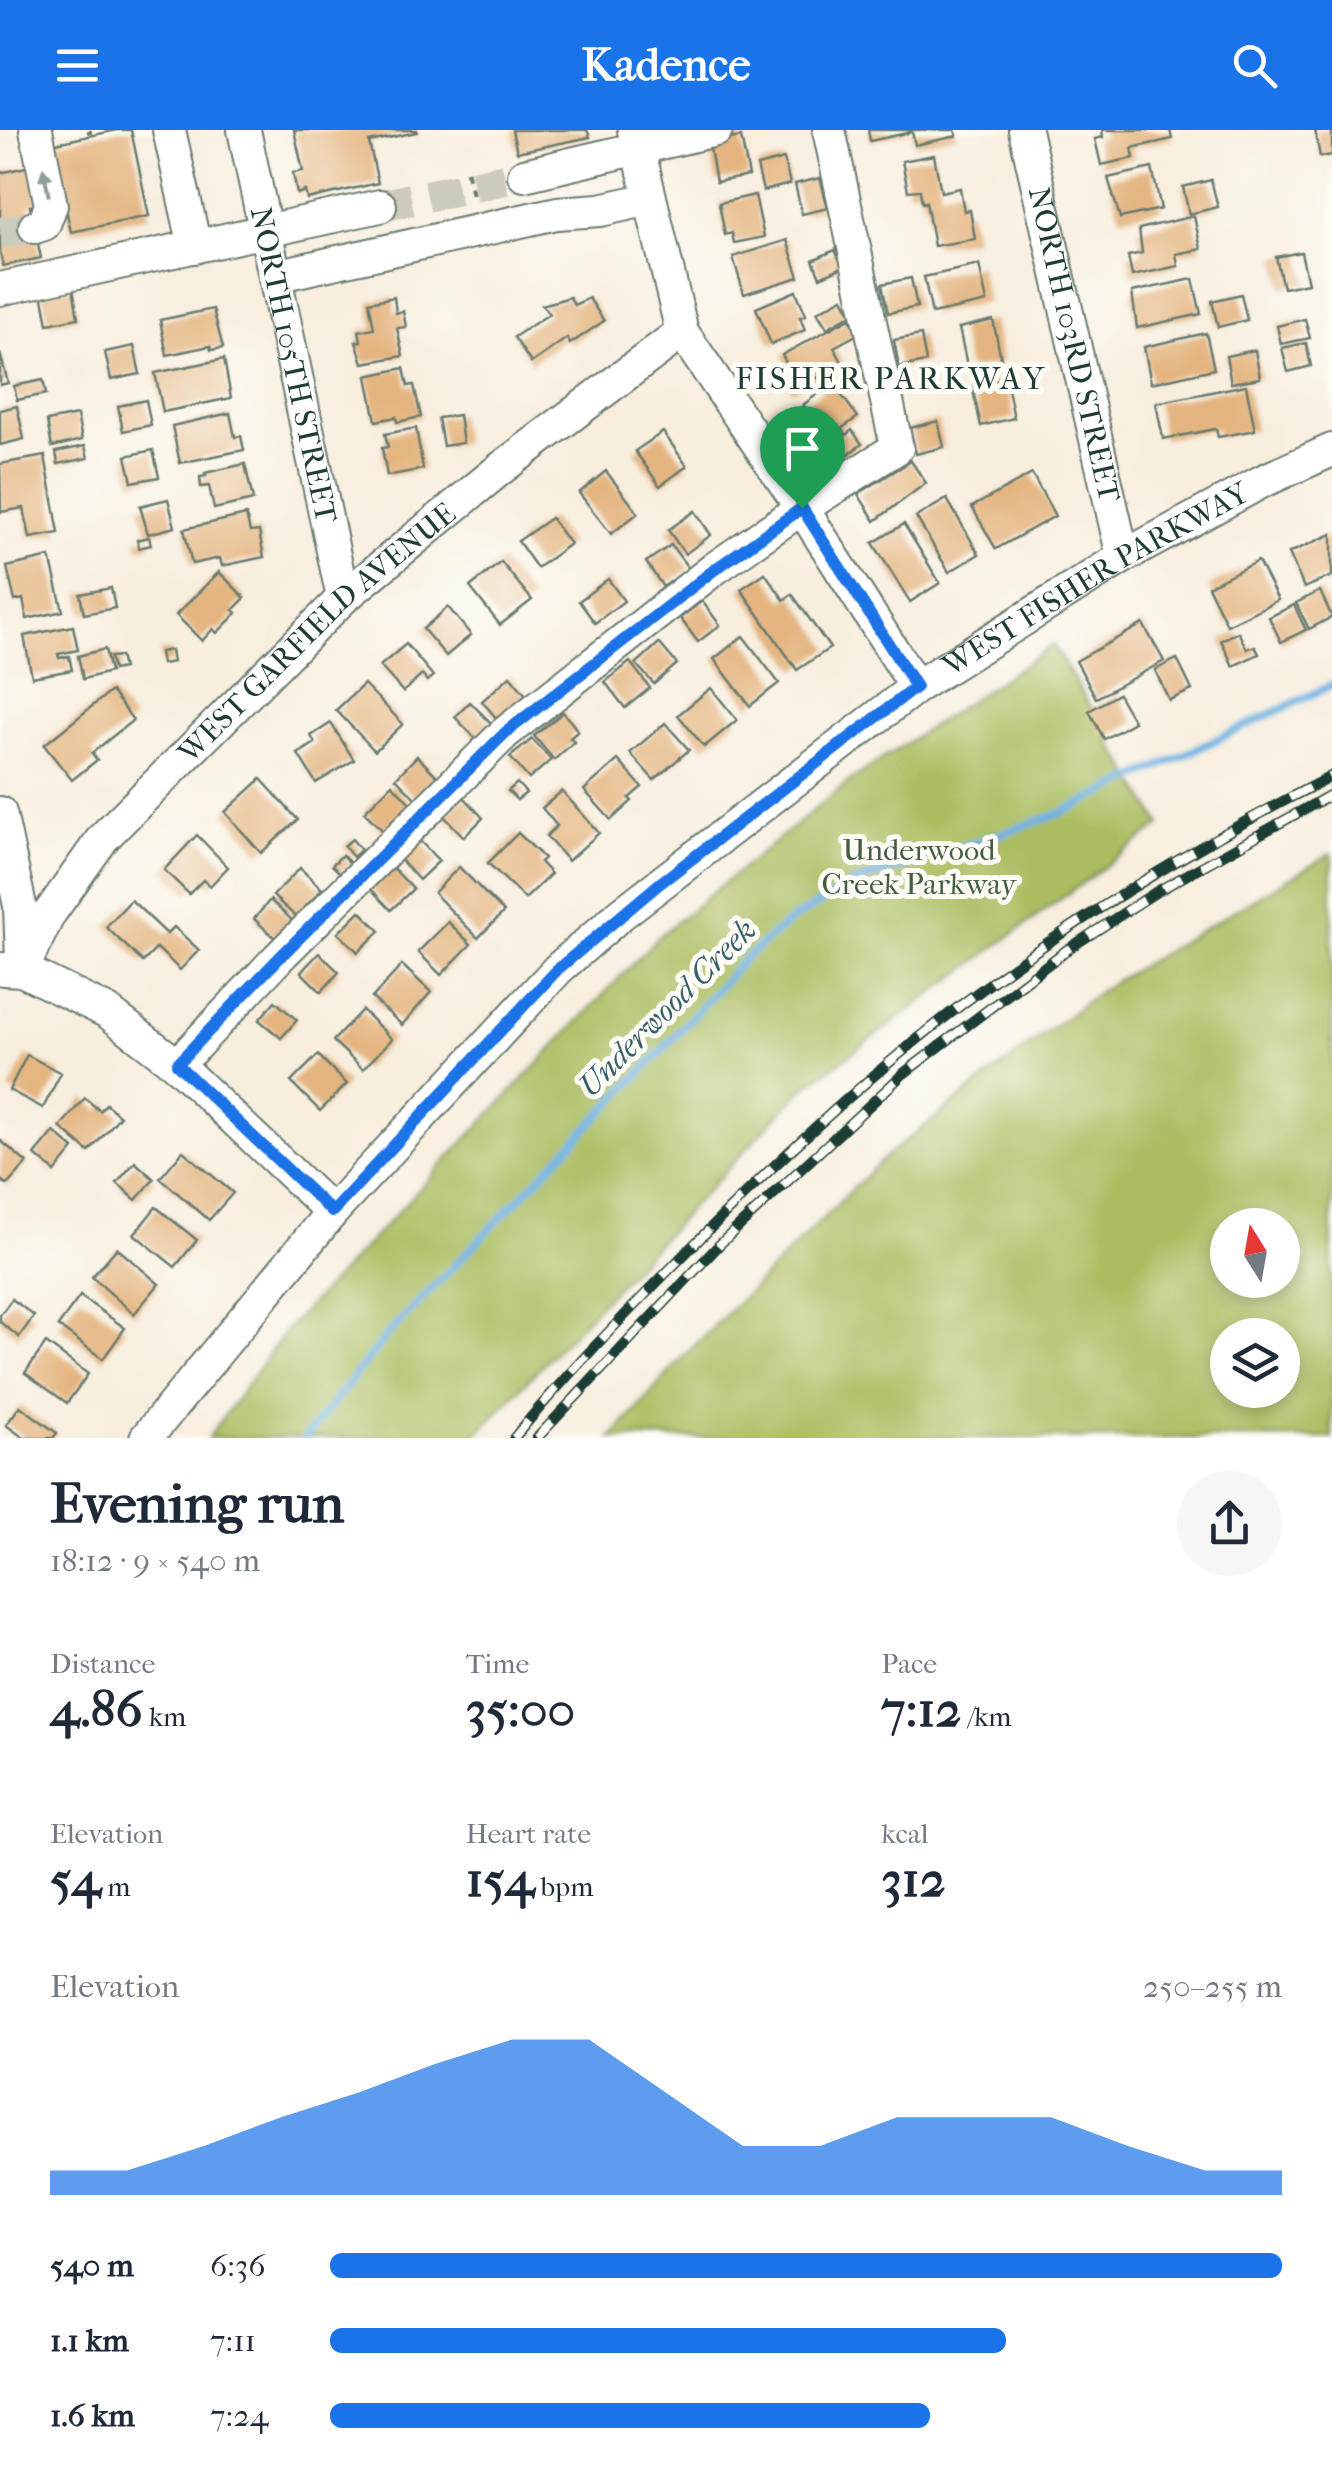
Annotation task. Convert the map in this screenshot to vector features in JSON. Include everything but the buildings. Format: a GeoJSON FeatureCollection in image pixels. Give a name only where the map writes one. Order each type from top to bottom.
{"type":"FeatureCollection","features":[{"type":"Feature","properties":{"kind":"street"},"geometry":{"type":"LineString","coordinates":[[35,227],[44,224],[51,205],[36,130]]}},
{"type":"Feature","properties":{"kind":"street"},"geometry":{"type":"LineString","coordinates":[[169,130],[195,247]]}},
{"type":"Feature","properties":{"kind":"street","name":"NORTH 105TH STREET"},"geometry":{"type":"LineString","coordinates":[[244,130],[343,598]]}},
{"type":"Feature","properties":{"kind":"street"},"geometry":{"type":"LineString","coordinates":[[524,176],[636,139],[716,130]]}},
{"type":"Feature","properties":{"kind":"street"},"geometry":{"type":"LineString","coordinates":[[177,1064],[505,733],[714,570],[897,448],[830,130]]}},
{"type":"Feature","properties":{"kind":"street","name":"NORTH 103RD STREET"},"geometry":{"type":"LineString","coordinates":[[1025,130],[1124,557]]}},
{"type":"Feature","properties":{"kind":"street"},"geometry":{"type":"LineString","coordinates":[[636,139],[682,332],[802,508],[916,687]]}},
{"type":"Feature","properties":{"kind":"street"},"geometry":{"type":"LineString","coordinates":[[275,276],[557,213],[600,210],[650,199]]}},
{"type":"Feature","properties":{"kind":"street"},"geometry":{"type":"LineString","coordinates":[[0,289],[380,206]]}},
{"type":"Feature","properties":{"kind":"street","name":"WEST GARFIELD AVENUE"},"geometry":{"type":"LineString","coordinates":[[11,969],[103,838],[343,598],[500,468],[682,332]]}},
{"type":"Feature","properties":{"kind":"street","name":"WEST FISHER PARKWAY"},"geometry":{"type":"LineString","coordinates":[[146,1438],[332,1212],[558,969],[646,894],[916,687],[1124,557],[1206,511],[1332,450]]}},
{"type":"Feature","properties":{"kind":"street"},"geometry":{"type":"LineString","coordinates":[[0,813],[20,906],[11,969],[108,1012],[177,1064],[332,1212]]}},
{"type":"Feature","properties":{"kind":"green space","name":"Underwood Creek Parkway"},"geometry":{"type":"Polygon","coordinates":[[[1053,645],[1161,825],[803,1089],[473,1438],[208,1438],[287,1329],[659,936],[851,780],[1053,645]]]}},
{"type":"Feature","properties":{"kind":"green space"},"geometry":{"type":"Polygon","coordinates":[[[1332,853],[1332,1438],[611,1438],[684,1356],[886,1156],[1105,987],[1332,853]]]}},
{"type":"Feature","properties":{"kind":"waterway","name":"Underwood Creek"},"geometry":{"type":"LineString","coordinates":[[305,1438],[388,1334],[660,1053],[743,960],[790,921],[854,883],[1059,814],[1332,685]]}},
{"type":"Feature","properties":{"kind":"tunnel"},"geometry":{"type":"LineString","coordinates":[[380,206],[524,175]]}},
{"type":"Feature","properties":{"kind":"tunnel"},"geometry":{"type":"LineString","coordinates":[[0,233],[35,227]]}},
{"type":"Feature","properties":{"kind":"railway"},"geometry":{"type":"LineString","coordinates":[[514,1438],[589,1353],[739,1200],[849,1097],[926,1033],[1098,909],[1237,826],[1332,776]]}},
{"type":"Feature","properties":{"kind":"railway"},"geometry":{"type":"LineString","coordinates":[[537,1438],[720,1244],[903,1074],[1068,949],[1156,892],[1332,794]]}},
{"type":"Feature","properties":{"kind":"district","name":"FISHER PARKWAY"},"geometry":{"type":"Point","coordinates":[891,378]}},
{"type":"Feature","properties":{"kind":"route"},"geometry":{"type":"LineString","coordinates":[[802,508],[916,687],[659,884],[558,969],[332,1212],[177,1064],[505,733],[714,570],[802,508]]}}]}
